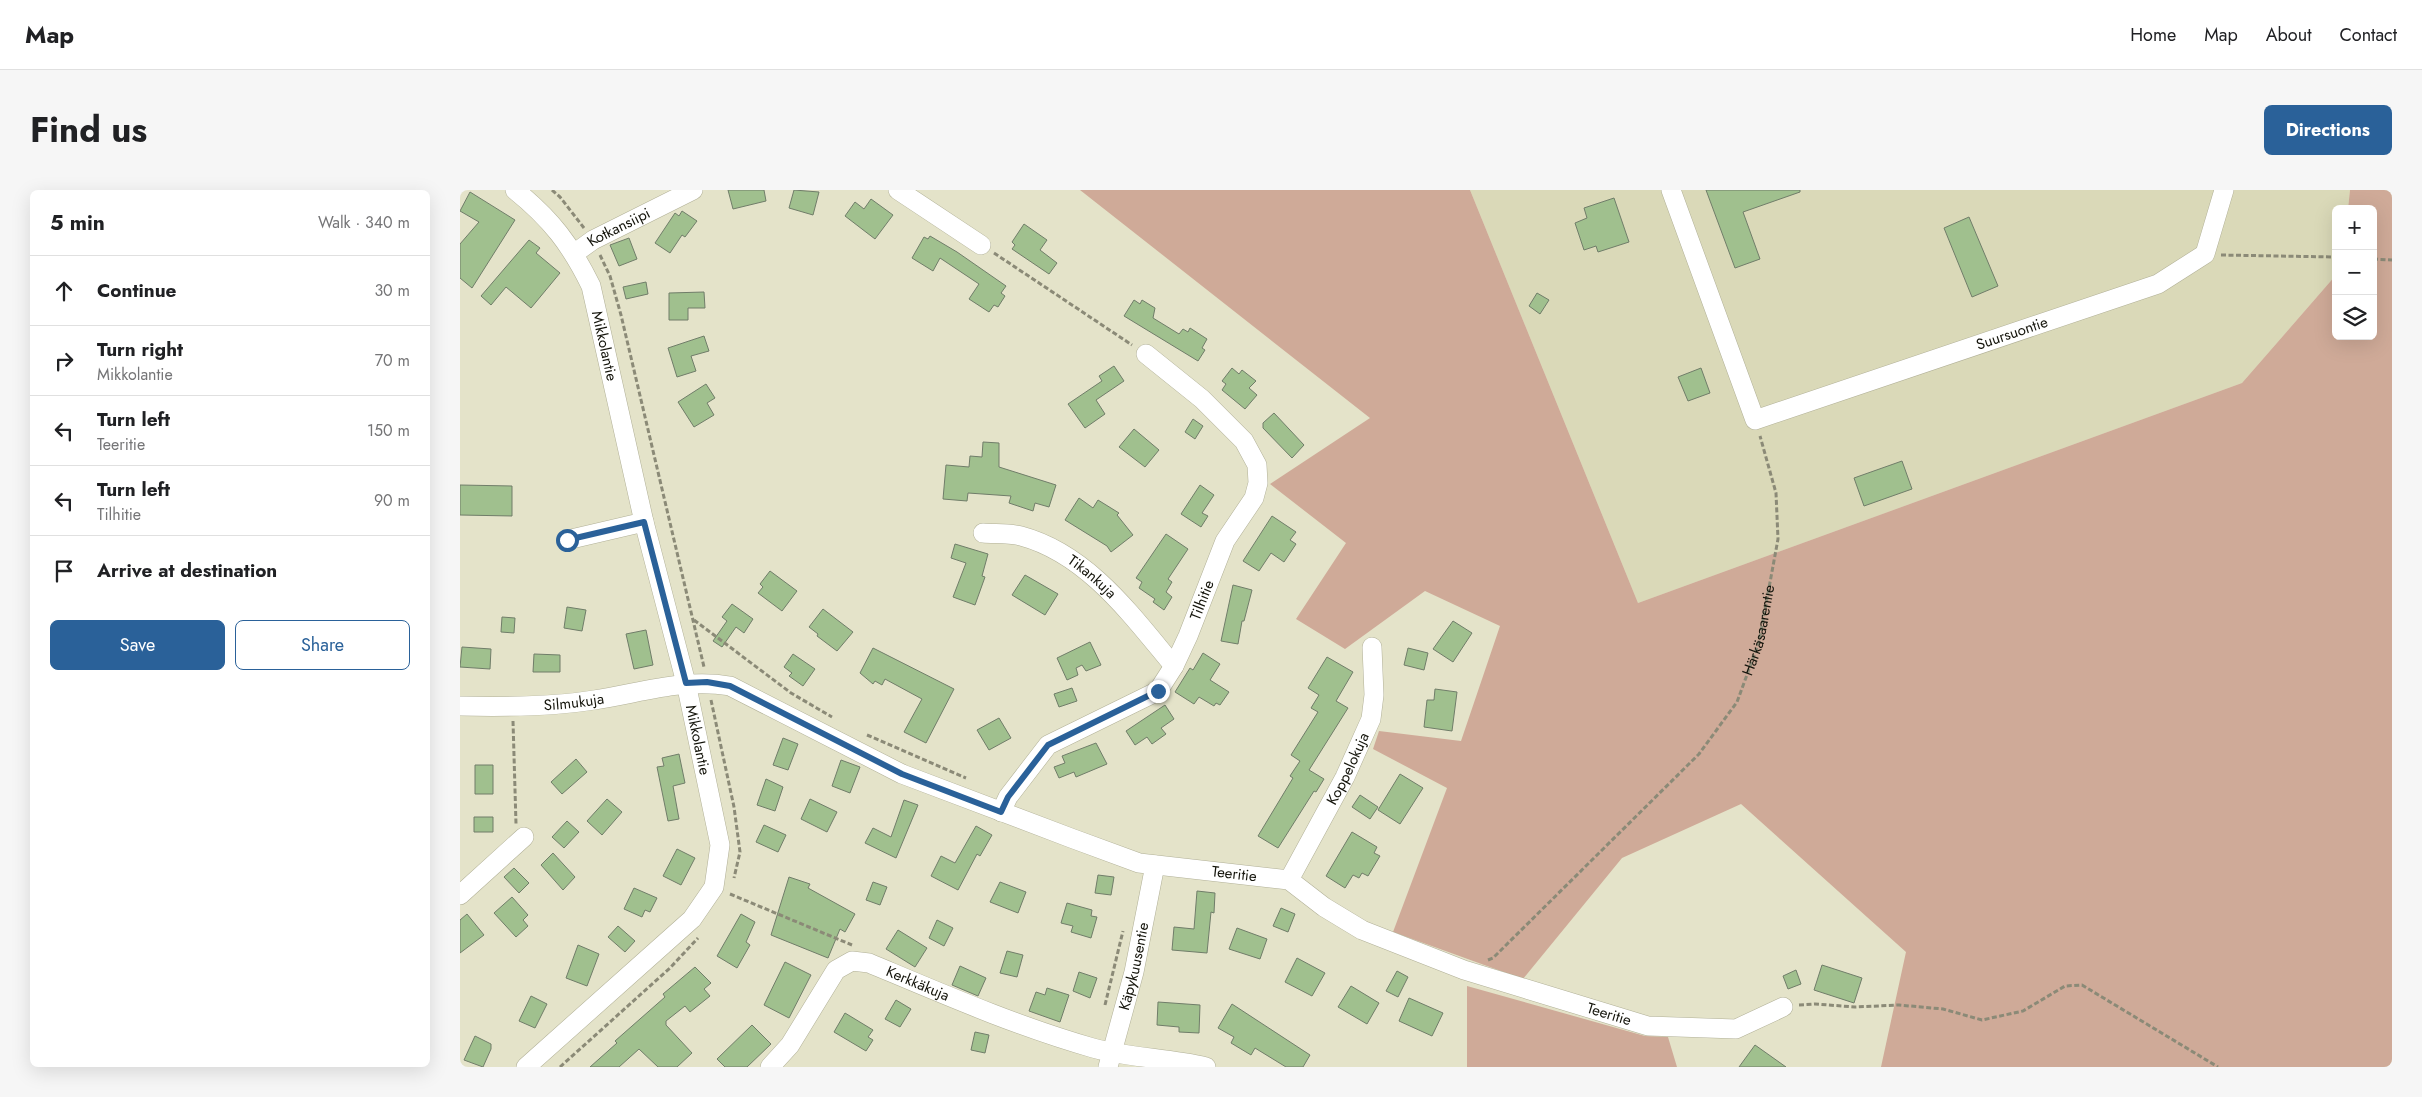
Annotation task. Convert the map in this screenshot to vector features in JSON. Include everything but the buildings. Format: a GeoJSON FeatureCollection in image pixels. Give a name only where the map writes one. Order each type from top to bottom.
{"type":"FeatureCollection","features":[{"type":"Feature","properties":{"kind":"street","name":"Mikkolantie"},"geometry":{"type":"LineString","coordinates":[[515,190],[542,211],[575,253],[591,286],[644,522],[686,683],[720,845],[714,888],[692,919],[526,1067]]}},
{"type":"Feature","properties":{"kind":"street","name":"Kotkansiipi"},"geometry":{"type":"LineString","coordinates":[[575,253],[593,240],[693,190]]}},
{"type":"Feature","properties":{"kind":"street"},"geometry":{"type":"LineString","coordinates":[[898,190],[981,244]]}},
{"type":"Feature","properties":{"kind":"street"},"geometry":{"type":"LineString","coordinates":[[1671,190],[1755,420]]}},
{"type":"Feature","properties":{"kind":"street"},"geometry":{"type":"LineString","coordinates":[[2205,254],[2224,193]]}},
{"type":"Feature","properties":{"kind":"street","name":"Suursuontie"},"geometry":{"type":"LineString","coordinates":[[1755,420],[2158,284],[2205,254]]}},
{"type":"Feature","properties":{"kind":"street","name":"Tilhitie"},"geometry":{"type":"LineString","coordinates":[[1001,812],[1008,797],[1048,745],[1158,691],[1174,666],[1226,541],[1254,498],[1258,483],[1257,465],[1244,441],[1202,399],[1146,354]]}},
{"type":"Feature","properties":{"kind":"street"},"geometry":{"type":"LineString","coordinates":[[567,540],[644,522]]}},
{"type":"Feature","properties":{"kind":"street","name":"Tikankuja"},"geometry":{"type":"LineString","coordinates":[[983,533],[1020,536],[1056,551],[1090,574],[1130,614],[1174,666]]}},
{"type":"Feature","properties":{"kind":"street","name":"Koppelokuja"},"geometry":{"type":"LineString","coordinates":[[1289,880],[1345,777],[1371,719],[1374,695],[1372,647]]}},
{"type":"Feature","properties":{"kind":"street","name":"Teeritie"},"geometry":{"type":"LineString","coordinates":[[686,683],[707,682],[730,686],[902,774],[1139,863],[1289,880],[1324,908],[1362,930],[1464,970],[1648,1026],[1736,1029],[1783,1007]]}},
{"type":"Feature","properties":{"kind":"street","name":"Silmukuja"},"geometry":{"type":"LineString","coordinates":[[460,706],[592,700],[686,683]]}},
{"type":"Feature","properties":{"kind":"street"},"geometry":{"type":"LineString","coordinates":[[460,895],[524,838]]}},
{"type":"Feature","properties":{"kind":"street","name":"Käpykuusentie"},"geometry":{"type":"LineString","coordinates":[[1109,1059],[1134,972],[1156,866]]}},
{"type":"Feature","properties":{"kind":"street"},"geometry":{"type":"LineString","coordinates":[[770,1067],[790,1045],[836,970],[852,961]]}},
{"type":"Feature","properties":{"kind":"street","name":"Kerkkäkuja"},"geometry":{"type":"LineString","coordinates":[[852,961],[869,963],[1010,1021],[1095,1048],[1109,1059],[1175,1060],[1206,1067]]}},
{"type":"Feature","properties":{"kind":"path"},"geometry":{"type":"LineString","coordinates":[[981,244],[1146,354]]}},
{"type":"Feature","properties":{"kind":"path"},"geometry":{"type":"LineString","coordinates":[[2205,254],[2332,258]]}},
{"type":"Feature","properties":{"kind":"path"},"geometry":{"type":"LineString","coordinates":[[2377,259],[2392,260]]}},
{"type":"Feature","properties":{"kind":"path","name":"Härkäsaarentie"},"geometry":{"type":"LineString","coordinates":[[1464,970],[1493,958],[1699,754],[1737,702],[1759,642],[1778,539],[1776,493],[1755,420]]}},
{"type":"Feature","properties":{"kind":"path"},"geometry":{"type":"LineString","coordinates":[[694,620],[791,693],[841,722]]}},
{"type":"Feature","properties":{"kind":"path"},"geometry":{"type":"LineString","coordinates":[[513,705],[515,821],[524,838]]}},
{"type":"Feature","properties":{"kind":"path"},"geometry":{"type":"LineString","coordinates":[[858,731],[973,781]]}},
{"type":"Feature","properties":{"kind":"path"},"geometry":{"type":"LineString","coordinates":[[730,894],[852,945],[852,961]]}},
{"type":"Feature","properties":{"kind":"path"},"geometry":{"type":"LineString","coordinates":[[1105,1009],[1125,921]]}},
{"type":"Feature","properties":{"kind":"path"},"geometry":{"type":"LineString","coordinates":[[1783,1007],[1815,1004],[1854,1007],[1899,1005],[1943,1009],[1982,1020],[2023,1011],[2065,986],[2082,985],[2218,1067]]}},
{"type":"Feature","properties":{"kind":"shaded area"},"geometry":{"type":"Polygon","coordinates":[[[1080,190],[1470,190],[1638,603],[2242,383],[2332,280],[2332,340],[2377,340],[2377,205],[2348,205],[2350,190],[2392,190],[2392,1067],[1881,1067],[1906,952],[1741,804],[1622,858],[1523,979],[1393,932],[1447,788],[1373,749],[1379,731],[1461,741],[1500,626],[1425,591],[1345,649],[1296,619],[1346,543],[1270,484],[1370,418],[1080,190]]]}},
{"type":"Feature","properties":{"kind":"shaded area"},"geometry":{"type":"Polygon","coordinates":[[[1470,190],[2350,190],[2348,205],[2332,205],[2332,280],[2242,383],[1638,603],[1470,190]]]}},
{"type":"Feature","properties":{"kind":"shaded area"},"geometry":{"type":"Polygon","coordinates":[[[1467,986],[1645,1036],[1668,1037],[1677,1067],[1467,1067],[1467,986]]]}},
{"type":"Feature","properties":{"kind":"route"},"geometry":{"type":"LineString","coordinates":[[567,540],[644,522],[686,683],[707,682],[730,686],[775,707],[902,774],[1001,812],[1008,797],[1048,745],[1158,691]]}}]}
